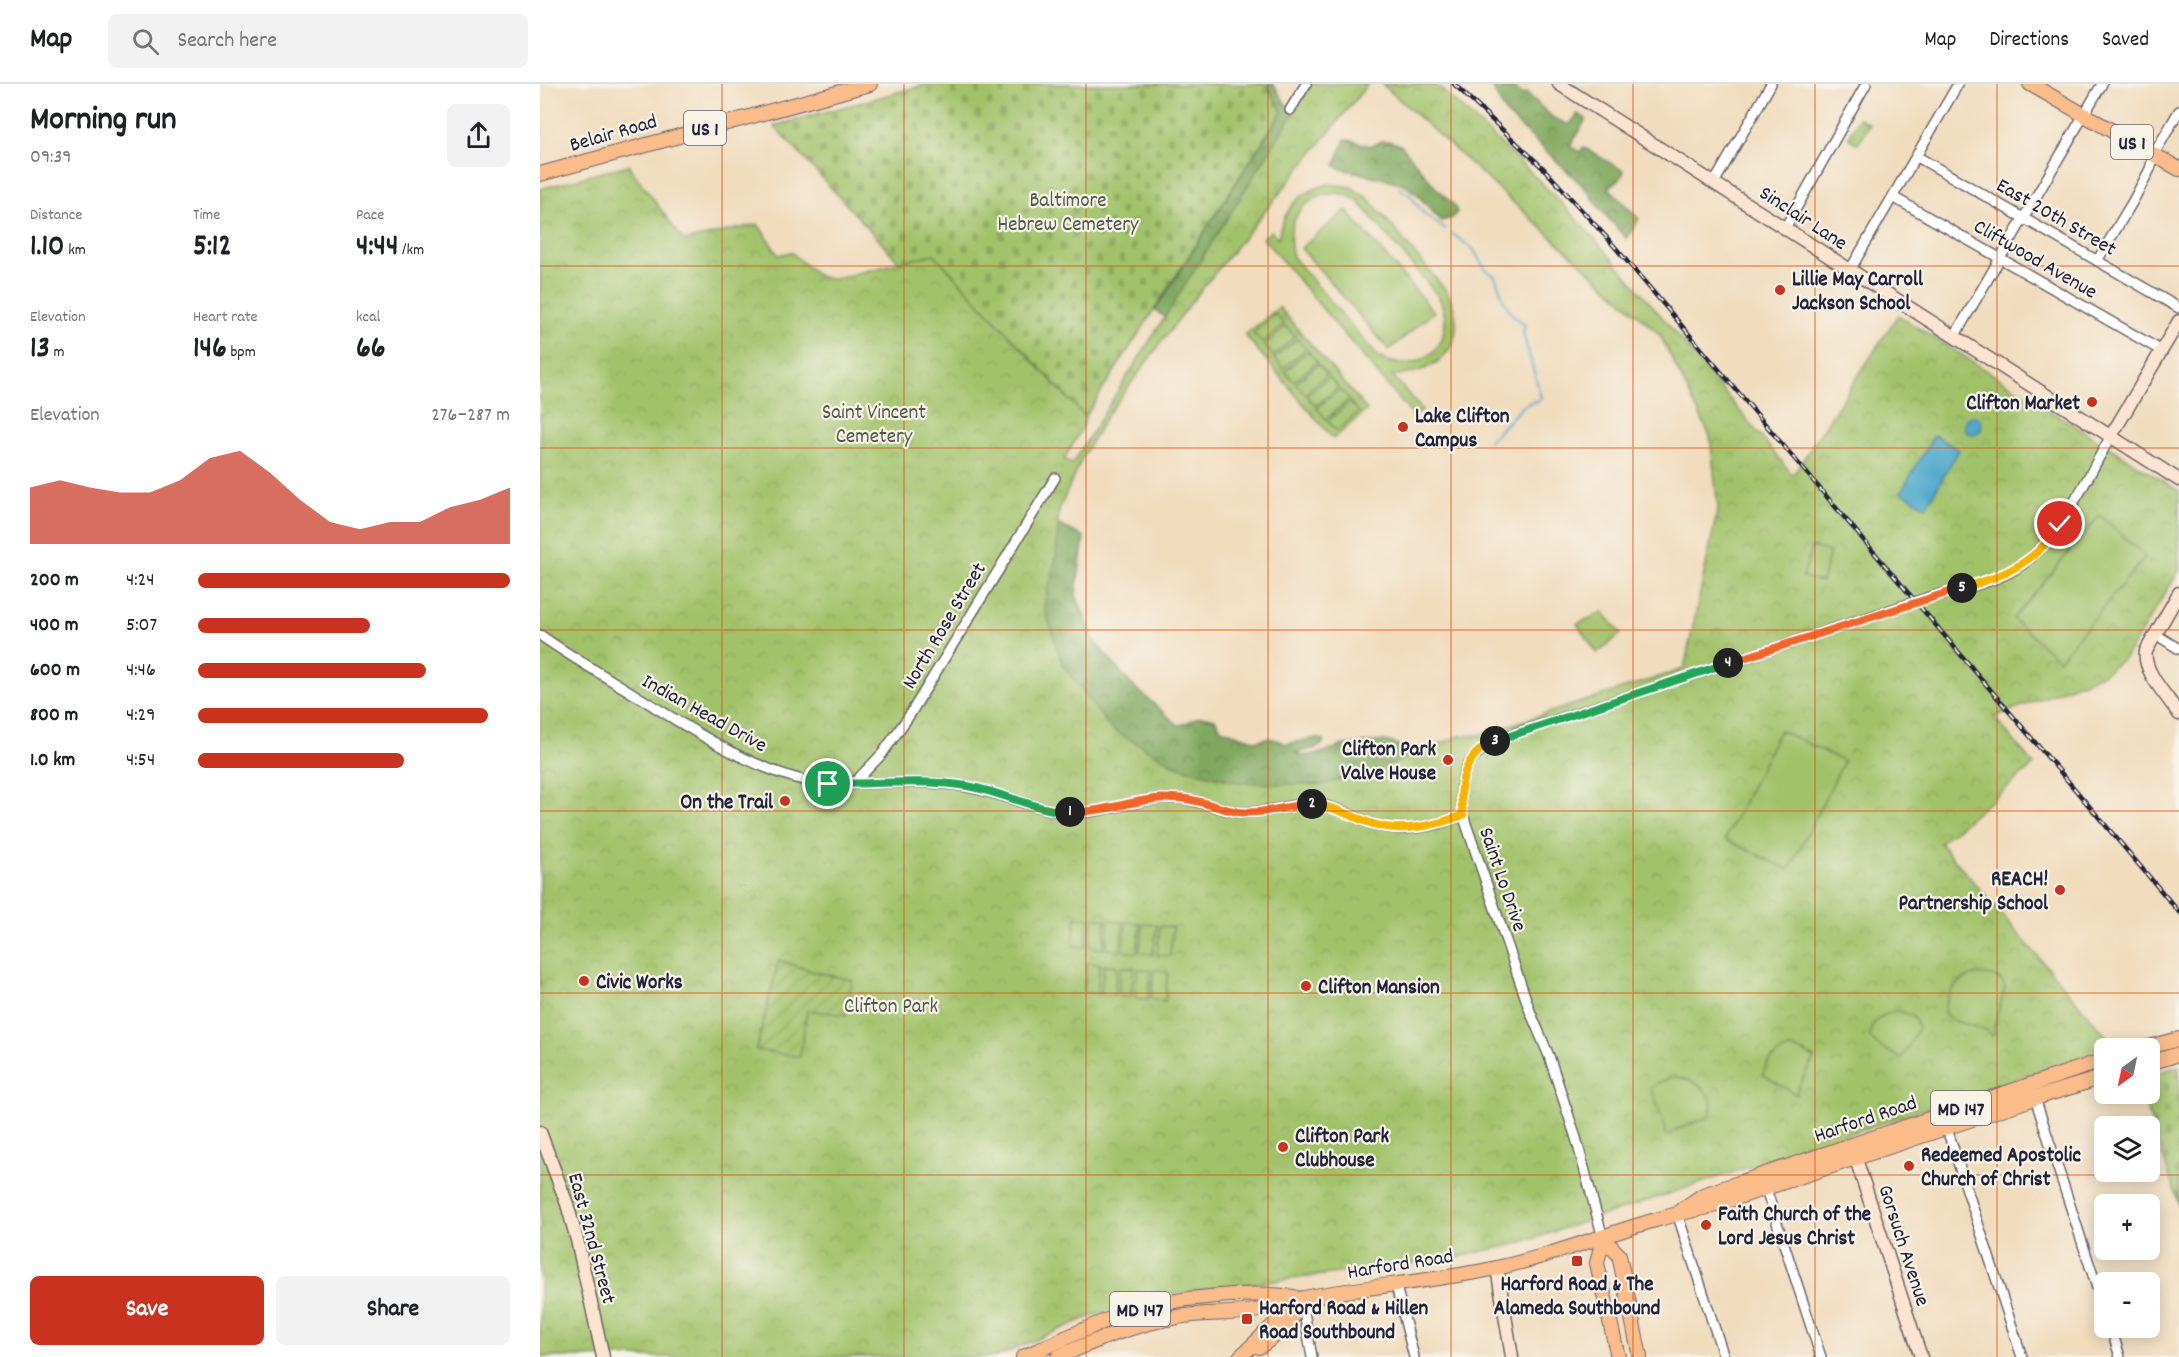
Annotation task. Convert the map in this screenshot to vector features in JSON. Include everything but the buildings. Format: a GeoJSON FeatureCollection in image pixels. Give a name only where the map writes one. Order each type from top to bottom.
{"type":"FeatureCollection","features":[{"type":"Feature","properties":{"kind":"main road","name":"Belair Road"},"geometry":{"type":"LineString","coordinates":[[540,174],[870,84]]}},
{"type":"Feature","properties":{"kind":"main road","name":"Sinclair Lane"},"geometry":{"type":"LineString","coordinates":[[1559,84],[2179,480]]}},
{"type":"Feature","properties":{"kind":"main road","name":"US 1"},"geometry":{"type":"LineString","coordinates":[[2030,84],[2179,169]]}},
{"type":"Feature","properties":{"kind":"main road"},"geometry":{"type":"LineString","coordinates":[[2111,436],[2179,321]]}},
{"type":"Feature","properties":{"kind":"main road"},"geometry":{"type":"LineString","coordinates":[[2179,593],[2146,651],[2146,666],[2179,714]]}},
{"type":"Feature","properties":{"kind":"main road"},"geometry":{"type":"LineString","coordinates":[[2160,1044],[2179,1039]]}},
{"type":"Feature","properties":{"kind":"main road"},"geometry":{"type":"LineString","coordinates":[[2160,1060],[2179,1054]]}},
{"type":"Feature","properties":{"kind":"main road","name":"Harford Road"},"geometry":{"type":"LineString","coordinates":[[1058,1357],[1118,1333],[1162,1320],[1259,1310],[1302,1298],[1396,1286],[1497,1268],[1603,1238],[1677,1213],[1709,1207],[1856,1158],[1944,1121],[2033,1091],[2094,1064]]}},
{"type":"Feature","properties":{"kind":"main road","name":"Harford Road"},"geometry":{"type":"LineString","coordinates":[[2033,1091],[2094,1079]]}},
{"type":"Feature","properties":{"kind":"main road","name":"Harford Road"},"geometry":{"type":"LineString","coordinates":[[1677,1213],[1703,1195],[1851,1144],[1944,1121]]}},
{"type":"Feature","properties":{"kind":"main road","name":"East 32nd Street"},"geometry":{"type":"LineString","coordinates":[[540,1132],[567,1204],[603,1357]]}},
{"type":"Feature","properties":{"kind":"main road","name":"Gorsuch Avenue"},"geometry":{"type":"LineString","coordinates":[[1851,1144],[1922,1357]]}},
{"type":"Feature","properties":{"kind":"main road"},"geometry":{"type":"LineString","coordinates":[[1603,1238],[1597,1263],[1618,1357]]}},
{"type":"Feature","properties":{"kind":"main road"},"geometry":{"type":"LineString","coordinates":[[1603,1238],[1619,1256],[1640,1357]]}},
{"type":"Feature","properties":{"kind":"main road"},"geometry":{"type":"LineString","coordinates":[[1497,1268],[1512,1357]]}},
{"type":"Feature","properties":{"kind":"main road","name":"Harford Road"},"geometry":{"type":"LineString","coordinates":[[1023,1357],[1101,1323],[1157,1304],[1265,1294],[1302,1298]]}},
{"type":"Feature","properties":{"kind":"main road"},"geometry":{"type":"LineString","coordinates":[[1241,1356],[1302,1298]]}},
{"type":"Feature","properties":{"kind":"main road"},"geometry":{"type":"LineString","coordinates":[[1241,1356],[1284,1330],[1302,1298]]}},
{"type":"Feature","properties":{"kind":"main road"},"geometry":{"type":"LineString","coordinates":[[1259,1310],[1265,1319],[1260,1337]]}},
{"type":"Feature","properties":{"kind":"street"},"geometry":{"type":"LineString","coordinates":[[1290,110],[1306,84]]}},
{"type":"Feature","properties":{"kind":"street"},"geometry":{"type":"LineString","coordinates":[[1714,183],[1771,84]]}},
{"type":"Feature","properties":{"kind":"street"},"geometry":{"type":"LineString","coordinates":[[1785,228],[1866,84]]}},
{"type":"Feature","properties":{"kind":"street"},"geometry":{"type":"LineString","coordinates":[[1850,270],[1958,84]]}},
{"type":"Feature","properties":{"kind":"street"},"geometry":{"type":"LineString","coordinates":[[1954,337],[2102,84]]}},
{"type":"Feature","properties":{"kind":"street"},"geometry":{"type":"LineString","coordinates":[[2097,261],[2150,168],[2154,154],[2179,111]]}},
{"type":"Feature","properties":{"kind":"street","name":"East 20th Street"},"geometry":{"type":"LineString","coordinates":[[1916,156],[2179,308]]}},
{"type":"Feature","properties":{"kind":"street","name":"Cliftwood Avenue"},"geometry":{"type":"LineString","coordinates":[[1893,196],[2162,351]]}},
{"type":"Feature","properties":{"kind":"street","name":"Saint Lo Drive"},"geometry":{"type":"LineString","coordinates":[[1603,1238],[1576,1138],[1553,1066],[1530,1011],[1463,815],[1460,791],[1464,772],[1476,753],[1492,742],[2010,572],[2028,560],[2050,538],[2111,436]]}},
{"type":"Feature","properties":{"kind":"street","name":"North Rose Street"},"geometry":{"type":"LineString","coordinates":[[853,784],[882,754],[900,730],[1055,478]]}},
{"type":"Feature","properties":{"kind":"street"},"geometry":{"type":"LineString","coordinates":[[2155,634],[2179,649]]}},
{"type":"Feature","properties":{"kind":"street","name":"Indian Head Drive"},"geometry":{"type":"LineString","coordinates":[[540,635],[728,750],[800,779],[828,784],[920,783],[967,786],[1047,809],[1071,813],[1137,801],[1183,798],[1240,812],[1266,811],[1311,804],[1322,805],[1369,823],[1395,829],[1427,826],[1463,815]]}},
{"type":"Feature","properties":{"kind":"street"},"geometry":{"type":"LineString","coordinates":[[2033,1091],[2094,1278]]}},
{"type":"Feature","properties":{"kind":"street"},"geometry":{"type":"LineString","coordinates":[[1944,1121],[2022,1357]]}},
{"type":"Feature","properties":{"kind":"street"},"geometry":{"type":"LineString","coordinates":[[1762,1175],[1821,1357]]}},
{"type":"Feature","properties":{"kind":"street"},"geometry":{"type":"LineString","coordinates":[[1677,1213],[1724,1357]]}},
{"type":"Feature","properties":{"kind":"street"},"geometry":{"type":"LineString","coordinates":[[1396,1286],[1414,1357]]}},
{"type":"Feature","properties":{"kind":"street"},"geometry":{"type":"LineString","coordinates":[[1302,1298],[1312,1357]]}},
{"type":"Feature","properties":{"kind":"street"},"geometry":{"type":"LineString","coordinates":[[2112,1338],[2117,1356]]}},
{"type":"Feature","properties":{"kind":"green space","name":"Baltimore Hebrew Cemetery"},"geometry":{"type":"Polygon","coordinates":[[[928,84],[1266,84],[1282,111],[1085,417],[934,254],[900,263],[774,126],[928,84]]]}},
{"type":"Feature","properties":{"kind":"green space"},"geometry":{"type":"Polygon","coordinates":[[[1263,84],[1273,84],[1293,115],[1312,84],[1346,84],[1349,103],[1174,324],[1155,310],[1281,113],[1263,84]]]}},
{"type":"Feature","properties":{"kind":"green space","name":"Clifton Park"},"geometry":{"type":"Polygon","coordinates":[[[1312,84],[1368,84],[1189,305],[1106,417],[1082,458],[1059,510],[1056,557],[1044,606],[1062,664],[1111,729],[1178,767],[1240,783],[1321,785],[1378,770],[1459,736],[1479,735],[1684,669],[1718,508],[1710,436],[1660,335],[1382,84],[1435,84],[1503,146],[1597,242],[1793,475],[1898,315],[2179,491],[2179,571],[2125,658],[2101,675],[1994,717],[2034,765],[1940,843],[2108,1038],[2094,1038],[2094,1053],[1520,1243],[1448,1259],[1164,1295],[1130,1303],[1084,1319],[996,1357],[540,1357],[540,189],[628,165],[684,241],[758,224],[778,255],[791,252],[818,276],[833,279],[934,254],[1085,417],[1084,425],[1064,459],[1072,464],[1312,84]]]}},
{"type":"Feature","properties":{"kind":"green space"},"geometry":{"type":"Polygon","coordinates":[[[1512,84],[1522,95],[1527,93],[1552,117],[1569,125],[1578,114],[1586,119],[1570,147],[1581,152],[1583,147],[1624,171],[1622,176],[1609,188],[1639,219],[1627,239],[1600,209],[1587,190],[1505,112],[1493,89],[1496,85],[1512,84]]]}},
{"type":"Feature","properties":{"kind":"green space"},"geometry":{"type":"Polygon","coordinates":[[[1859,118],[1870,124],[1858,144],[1848,138],[1859,118]]]}},
{"type":"Feature","properties":{"kind":"green space"},"geometry":{"type":"Polygon","coordinates":[[[1345,139],[1371,146],[1382,141],[1391,141],[1402,146],[1436,188],[1454,205],[1457,212],[1452,218],[1441,221],[1417,194],[1401,183],[1338,168],[1335,165],[1345,139]]]}},
{"type":"Feature","properties":{"kind":"green space"},"geometry":{"type":"Polygon","coordinates":[[[1328,184],[1351,187],[1369,199],[1447,292],[1454,309],[1456,325],[1454,339],[1448,352],[1425,369],[1392,375],[1422,410],[1414,417],[1263,238],[1271,231],[1278,238],[1284,218],[1294,203],[1317,188],[1328,184]],[[1338,193],[1325,195],[1305,205],[1298,213],[1291,233],[1293,257],[1378,357],[1394,362],[1410,363],[1423,359],[1434,351],[1445,327],[1444,312],[1438,296],[1360,203],[1338,193]]]}},
{"type":"Feature","properties":{"kind":"green space"},"geometry":{"type":"Polygon","coordinates":[[[1346,210],[1434,312],[1389,350],[1301,248],[1346,210]]]}},
{"type":"Feature","properties":{"kind":"green space"},"geometry":{"type":"Polygon","coordinates":[[[1279,307],[1367,410],[1333,439],[1245,335],[1279,307]]]}},
{"type":"Feature","properties":{"kind":"green space"},"geometry":{"type":"Polygon","coordinates":[[[1275,314],[1284,324],[1262,343],[1253,333],[1275,314]]]}},
{"type":"Feature","properties":{"kind":"green space"},"geometry":{"type":"Polygon","coordinates":[[[1286,326],[1295,336],[1273,356],[1264,345],[1286,326]]]}},
{"type":"Feature","properties":{"kind":"green space"},"geometry":{"type":"Polygon","coordinates":[[[1297,339],[1306,349],[1283,368],[1274,358],[1297,339]]]}},
{"type":"Feature","properties":{"kind":"green space"},"geometry":{"type":"Polygon","coordinates":[[[1308,351],[1317,362],[1294,381],[1285,371],[1308,351]]]}},
{"type":"Feature","properties":{"kind":"green space"},"geometry":{"type":"Polygon","coordinates":[[[1318,364],[1327,374],[1305,394],[1296,383],[1318,364]]]}},
{"type":"Feature","properties":{"kind":"green space"},"geometry":{"type":"Polygon","coordinates":[[[1329,377],[1338,387],[1316,406],[1307,396],[1329,377]]]}},
{"type":"Feature","properties":{"kind":"green space"},"geometry":{"type":"Polygon","coordinates":[[[1340,389],[1349,399],[1326,419],[1317,408],[1340,389]]]}},
{"type":"Feature","properties":{"kind":"green space"},"geometry":{"type":"Polygon","coordinates":[[[1350,402],[1359,412],[1337,431],[1328,421],[1350,402]]]}},
{"type":"Feature","properties":{"kind":"green space"},"geometry":{"type":"Polygon","coordinates":[[[2100,515],[2145,557],[2059,660],[2013,619],[2100,515]]]}},
{"type":"Feature","properties":{"kind":"green space"},"geometry":{"type":"Polygon","coordinates":[[[1047,519],[1084,537],[1076,595],[1095,642],[1131,684],[1178,725],[1198,717],[1208,717],[1215,719],[1221,729],[1256,741],[1266,738],[1286,744],[1316,738],[1324,740],[1322,745],[1316,748],[1296,753],[1303,756],[1344,745],[1385,741],[1396,744],[1409,753],[1424,773],[1309,788],[1141,791],[1039,662],[1047,519]]]}},
{"type":"Feature","properties":{"kind":"green space"},"geometry":{"type":"Polygon","coordinates":[[[1812,547],[1830,552],[1822,582],[1803,577],[1812,547]]]}},
{"type":"Feature","properties":{"kind":"green space"},"geometry":{"type":"Polygon","coordinates":[[[1603,612],[1621,634],[1597,653],[1577,624],[1603,612]]]}},
{"type":"Feature","properties":{"kind":"green space"},"geometry":{"type":"Polygon","coordinates":[[[1780,730],[1844,761],[1789,870],[1725,839],[1780,730]]]}},
{"type":"Feature","properties":{"kind":"green space"},"geometry":{"type":"Polygon","coordinates":[[[1076,917],[1089,918],[1086,947],[1073,946],[1076,917]]]}},
{"type":"Feature","properties":{"kind":"green space"},"geometry":{"type":"Polygon","coordinates":[[[1093,918],[1106,920],[1103,949],[1090,947],[1093,918]]]}},
{"type":"Feature","properties":{"kind":"green space"},"geometry":{"type":"Polygon","coordinates":[[[1109,920],[1123,922],[1120,951],[1106,949],[1109,920]]]}},
{"type":"Feature","properties":{"kind":"green space"},"geometry":{"type":"Polygon","coordinates":[[[1126,922],[1140,923],[1137,953],[1123,951],[1126,922]]]}},
{"type":"Feature","properties":{"kind":"green space"},"geometry":{"type":"Polygon","coordinates":[[[1143,924],[1157,925],[1153,954],[1140,953],[1143,924]]]}},
{"type":"Feature","properties":{"kind":"green space"},"geometry":{"type":"Polygon","coordinates":[[[1160,926],[1173,927],[1170,956],[1157,955],[1160,926]]]}},
{"type":"Feature","properties":{"kind":"green space"},"geometry":{"type":"Polygon","coordinates":[[[779,960],[811,971],[852,980],[847,1015],[807,1010],[800,1057],[756,1050],[779,960]]]}},
{"type":"Feature","properties":{"kind":"green space"},"geometry":{"type":"Polygon","coordinates":[[[1087,963],[1100,964],[1097,994],[1084,992],[1087,963]]]}},
{"type":"Feature","properties":{"kind":"green space"},"geometry":{"type":"Polygon","coordinates":[[[1104,965],[1117,966],[1114,995],[1101,994],[1104,965]]]}},
{"type":"Feature","properties":{"kind":"green space"},"geometry":{"type":"Polygon","coordinates":[[[1121,967],[1134,968],[1131,997],[1118,996],[1121,967]]]}},
{"type":"Feature","properties":{"kind":"green space"},"geometry":{"type":"Polygon","coordinates":[[[1138,969],[1151,970],[1148,999],[1135,998],[1138,969]]]}},
{"type":"Feature","properties":{"kind":"green space"},"geometry":{"type":"Polygon","coordinates":[[[1154,970],[1168,972],[1165,1001],[1151,999],[1154,970]]]}},
{"type":"Feature","properties":{"kind":"green space"},"geometry":{"type":"Polygon","coordinates":[[[1978,974],[1998,978],[2005,987],[1994,1027],[1995,1033],[1992,1035],[1987,1030],[1951,1020],[1944,1013],[1947,999],[1954,988],[1964,979],[1978,974]]]}},
{"type":"Feature","properties":{"kind":"green space"},"geometry":{"type":"Polygon","coordinates":[[[1896,1011],[1911,1016],[1916,1021],[1918,1029],[1901,1059],[1876,1044],[1870,1037],[1874,1023],[1886,1014],[1896,1011]]]}},
{"type":"Feature","properties":{"kind":"green space"},"geometry":{"type":"Polygon","coordinates":[[[1790,1049],[1802,1051],[1814,1058],[1797,1090],[1797,1095],[1763,1075],[1773,1058],[1790,1049]]]}},
{"type":"Feature","properties":{"kind":"green space"},"geometry":{"type":"Polygon","coordinates":[[[2179,1066],[2179,1205],[2160,1148],[2160,1116],[2149,1116],[2145,1104],[2160,1104],[2160,1072],[2179,1066]]]}},
{"type":"Feature","properties":{"kind":"green space"},"geometry":{"type":"Polygon","coordinates":[[[1671,1077],[1679,1077],[1702,1088],[1708,1094],[1712,1109],[1709,1117],[1673,1131],[1669,1136],[1665,1134],[1666,1128],[1651,1089],[1671,1077]]]}},
{"type":"Feature","properties":{"kind":"water"},"geometry":{"type":"Polygon","coordinates":[[[1969,416],[1977,416],[1982,421],[1980,432],[1969,434],[1964,429],[1964,421],[1969,416]]]}},
{"type":"Feature","properties":{"kind":"water"},"geometry":{"type":"Polygon","coordinates":[[[1934,435],[1959,450],[1926,507],[1901,492],[1934,435]]]}},
{"type":"Feature","properties":{"kind":"waterway"},"geometry":{"type":"LineString","coordinates":[[1399,188],[1410,195],[1424,214],[1445,229]]}},
{"type":"Feature","properties":{"kind":"waterway"},"geometry":{"type":"LineString","coordinates":[[1452,234],[1473,249],[1485,269],[1495,276],[1504,301],[1513,315],[1525,325],[1523,333],[1541,397],[1538,402],[1533,401],[1525,405]]}},
{"type":"Feature","properties":{"kind":"waterway"},"geometry":{"type":"LineString","coordinates":[[1489,441],[1523,406]]}},
{"type":"Feature","properties":{"kind":"railway"},"geometry":{"type":"LineString","coordinates":[[1454,84],[1544,169],[1609,240],[2179,912]]}},
{"type":"Feature","properties":{"kind":"place","name":"Lillie May Carroll Jackson School"},"geometry":{"type":"Point","coordinates":[1780,290]}},
{"type":"Feature","properties":{"kind":"place","name":"Clifton Market"},"geometry":{"type":"Point","coordinates":[2092,402]}},
{"type":"Feature","properties":{"kind":"place","name":"Lake Clifton Campus"},"geometry":{"type":"Point","coordinates":[1403,427]}},
{"type":"Feature","properties":{"kind":"place","name":"Clifton Park Valve House"},"geometry":{"type":"Point","coordinates":[1448,760]}},
{"type":"Feature","properties":{"kind":"place","name":"On the Trail"},"geometry":{"type":"Point","coordinates":[785,801]}},
{"type":"Feature","properties":{"kind":"place","name":"REACH! Partnership School"},"geometry":{"type":"Point","coordinates":[2060,890]}},
{"type":"Feature","properties":{"kind":"place","name":"Civic Works"},"geometry":{"type":"Point","coordinates":[584,981]}},
{"type":"Feature","properties":{"kind":"place","name":"Clifton Mansion"},"geometry":{"type":"Point","coordinates":[1306,986]}},
{"type":"Feature","properties":{"kind":"place","name":"Clifton Park Clubhouse"},"geometry":{"type":"Point","coordinates":[1283,1147]}},
{"type":"Feature","properties":{"kind":"place","name":"Redeemed Apostolic Church of Christ"},"geometry":{"type":"Point","coordinates":[1909,1166]}},
{"type":"Feature","properties":{"kind":"place","name":"Faith Church of the Lord Jesus Christ"},"geometry":{"type":"Point","coordinates":[1706,1225]}},
{"type":"Feature","properties":{"kind":"place","name":"Harford Road & The Alameda Southbound"},"geometry":{"type":"Point","coordinates":[1577,1261]}},
{"type":"Feature","properties":{"kind":"place","name":"Harford Road & Hillen Road Southbound"},"geometry":{"type":"Point","coordinates":[1247,1319]}},
{"type":"Feature","properties":{"kind":"route"},"geometry":{"type":"LineString","coordinates":[[828,784],[920,783],[967,786],[1047,809],[1071,813],[1157,798],[1183,798],[1240,812],[1266,811],[1311,804],[1333,808],[1382,827],[1395,829],[1427,826],[1463,815],[1460,791],[1464,772],[1476,753],[1492,742],[1927,598],[1999,577],[2017,568],[2035,554],[2060,524]]}},
{"type":"Feature","properties":{"kind":"park label","name":"Saint Vincent Cemetery"},"geometry":{"type":"Point","coordinates":[874,423]}}]}
